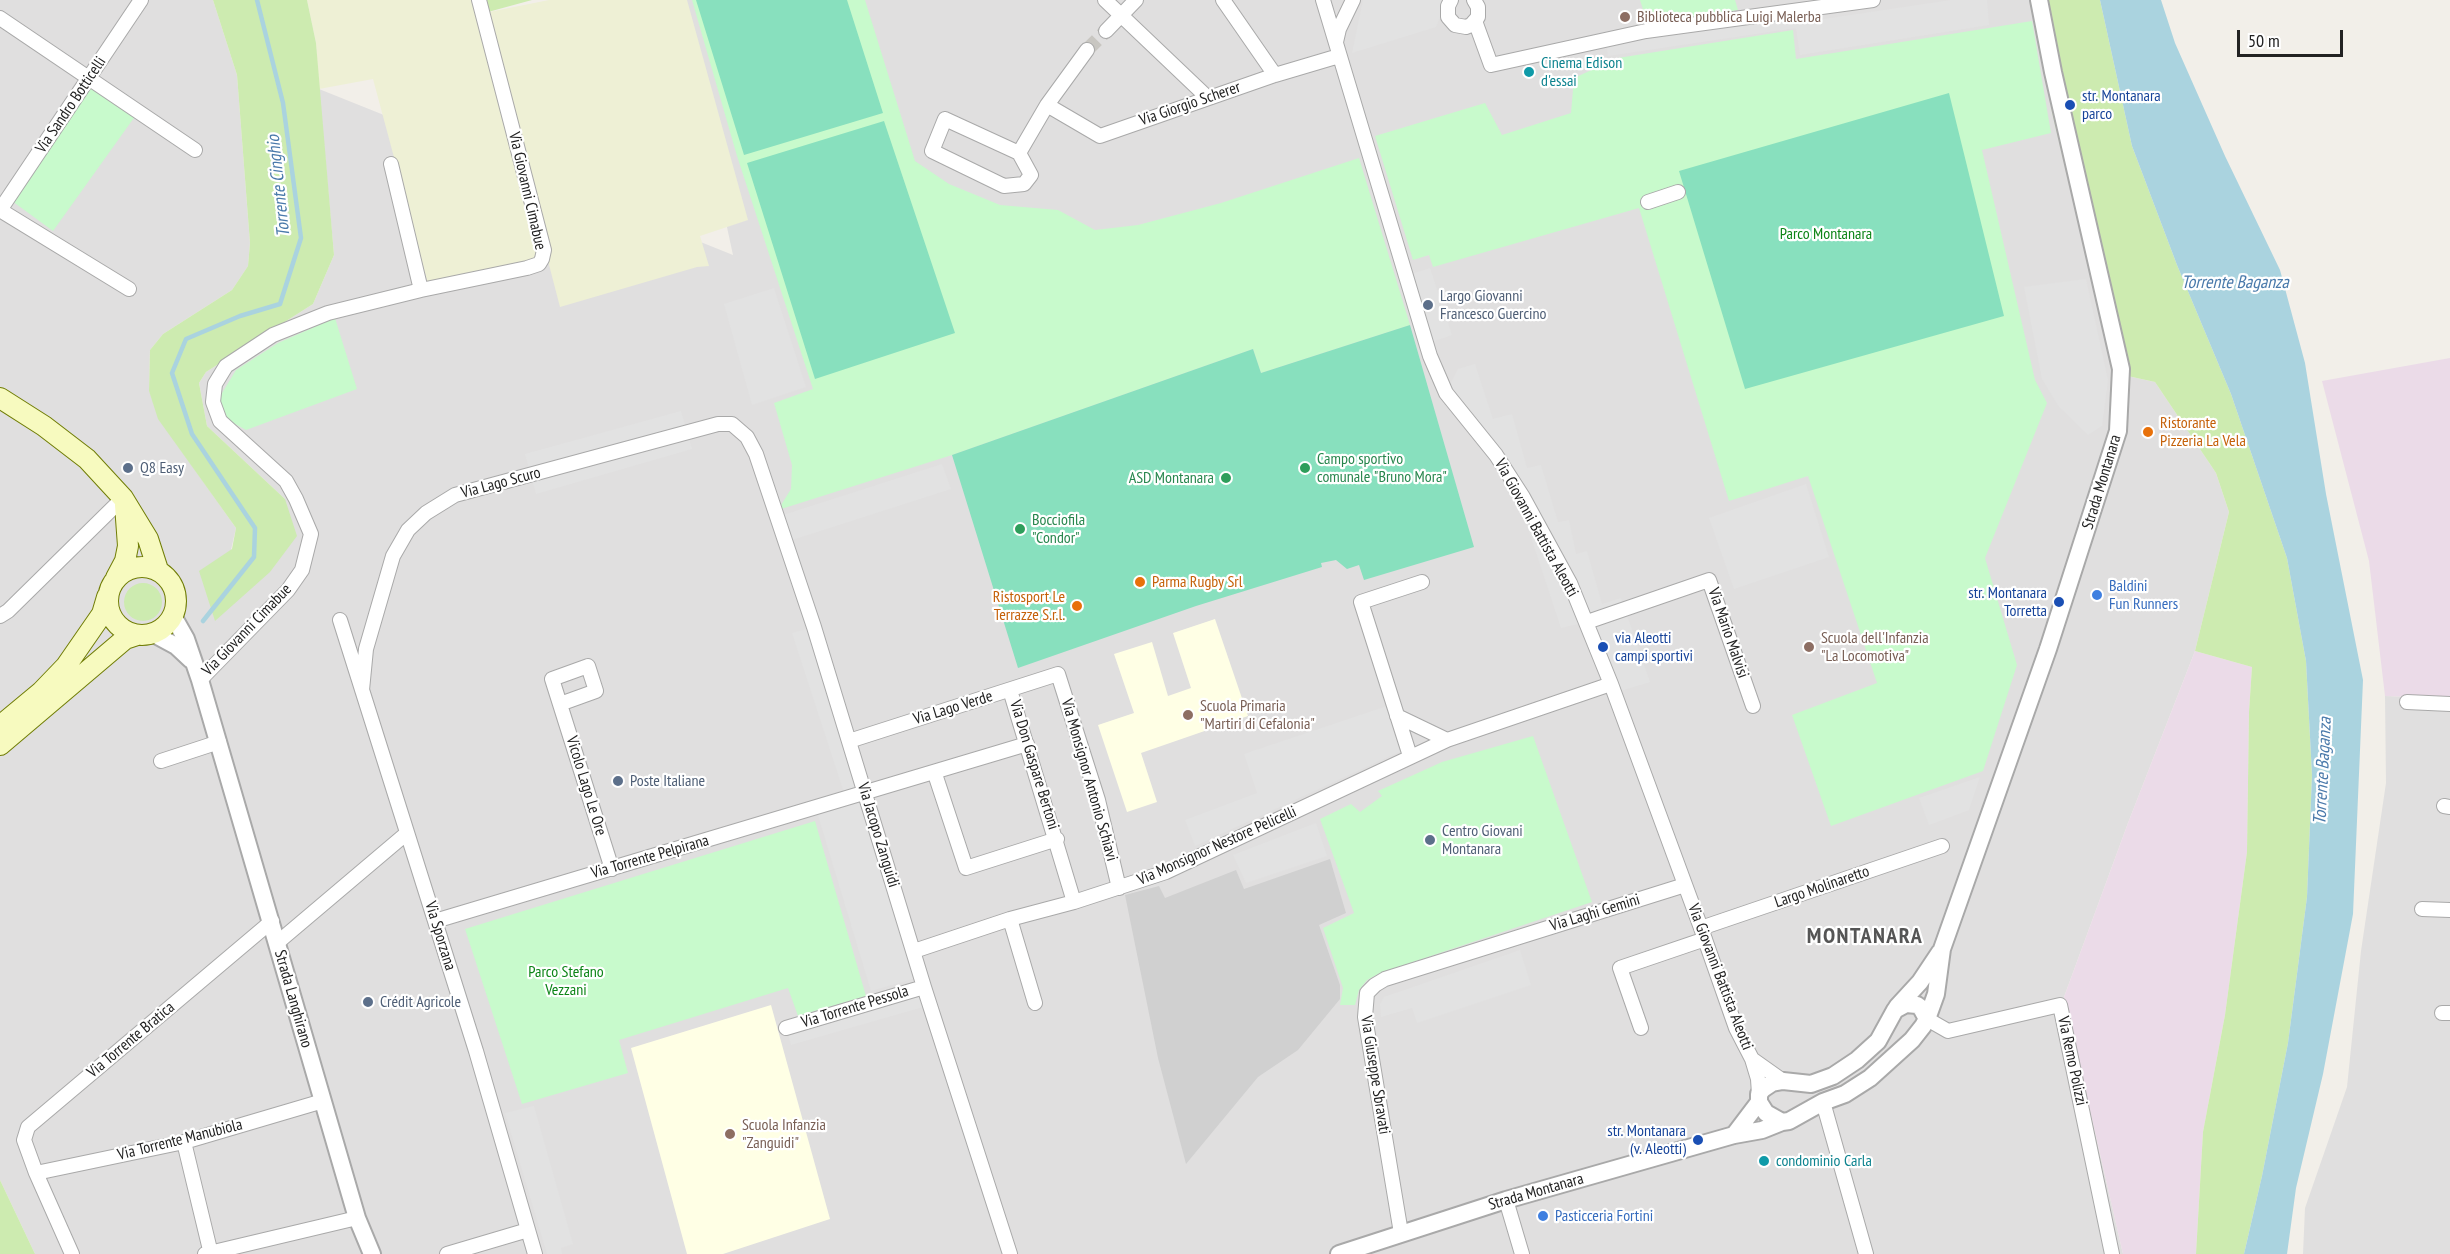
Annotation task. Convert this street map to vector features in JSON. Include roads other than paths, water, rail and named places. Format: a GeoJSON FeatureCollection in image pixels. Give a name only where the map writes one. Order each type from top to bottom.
{"type":"FeatureCollection","features":[{"type":"Feature","properties":{"kind":"main road","name":"Strada Langhirano"},"geometry":{"type":"LineString","coordinates":[[0,398],[44,426],[87,459],[124,500],[148,539],[158,570],[166,576],[176,595],[173,616]]}},
{"type":"Feature","properties":{"kind":"main road"},"geometry":{"type":"LineString","coordinates":[[0,726],[50,684],[66,666],[102,614],[112,586],[125,561],[128,546],[124,500]]}},
{"type":"Feature","properties":{"kind":"main road"},"geometry":{"type":"LineString","coordinates":[[112,586],[128,569],[143,566],[158,570]]}},
{"type":"Feature","properties":{"kind":"main road","name":"Strada Langhirano"},"geometry":{"type":"LineString","coordinates":[[112,586],[108,608],[114,621],[124,630],[145,634]]}},
{"type":"Feature","properties":{"kind":"main road"},"geometry":{"type":"LineString","coordinates":[[0,745],[125,639],[164,627],[173,616]]}},
{"type":"Feature","properties":{"kind":"street","name":"Via Sandro Botticelli"},"geometry":{"type":"LineString","coordinates":[[0,210],[141,0]]}},
{"type":"Feature","properties":{"kind":"street","name":"Via Giovanni Cimabue"},"geometry":{"type":"LineString","coordinates":[[200,680],[288,591],[302,570],[311,534],[286,481],[220,421],[213,402],[215,384],[226,366],[273,335],[328,313],[539,264],[544,250],[479,0]]}},
{"type":"Feature","properties":{"kind":"street"},"geometry":{"type":"LineString","coordinates":[[1105,0],[1208,98]]}},
{"type":"Feature","properties":{"kind":"street"},"geometry":{"type":"LineString","coordinates":[[1106,31],[1136,0]]}},
{"type":"Feature","properties":{"kind":"street"},"geometry":{"type":"LineString","coordinates":[[1223,0],[1275,75]]}},
{"type":"Feature","properties":{"kind":"street","name":"Via Giovanni Battista Aleotti"},"geometry":{"type":"LineString","coordinates":[[1323,0],[1426,344],[1446,393],[1496,455],[1523,497],[1570,583],[1611,684],[1736,1028],[1752,1059],[1758,1079],[1759,1098]]}},
{"type":"Feature","properties":{"kind":"street"},"geometry":{"type":"LineString","coordinates":[[1337,50],[1339,29],[1353,0]]}},
{"type":"Feature","properties":{"kind":"street"},"geometry":{"type":"LineString","coordinates":[[1451,0],[1447,11],[1451,21],[1455,25],[1466,27],[1475,21],[1479,12],[1474,0]]}},
{"type":"Feature","properties":{"kind":"street"},"geometry":{"type":"LineString","coordinates":[[1475,21],[1491,65],[1646,31],[1792,5],[1873,0]]}},
{"type":"Feature","properties":{"kind":"street","name":"Strada Montanara"},"geometry":{"type":"LineString","coordinates":[[1339,1254],[1506,1200],[1734,1135],[1762,1130],[1798,1117],[1823,1102],[1845,1094],[1870,1078],[1912,1040],[1927,1018],[1937,987],[1942,949],[2048,649],[2103,484],[2119,421],[2121,369],[2053,72],[2039,0]]}},
{"type":"Feature","properties":{"kind":"street"},"geometry":{"type":"LineString","coordinates":[[0,18],[195,150]]}},
{"type":"Feature","properties":{"kind":"street","name":"Via Giorgio Scherer"},"geometry":{"type":"LineString","coordinates":[[1047,105],[1100,135],[1275,75],[1337,50]]}},
{"type":"Feature","properties":{"kind":"street"},"geometry":{"type":"LineString","coordinates":[[1019,153],[1047,105],[1088,51]]}},
{"type":"Feature","properties":{"kind":"street"},"geometry":{"type":"LineString","coordinates":[[945,119],[1019,153],[1032,175],[1024,184],[1004,186],[932,152],[945,119]]}},
{"type":"Feature","properties":{"kind":"street"},"geometry":{"type":"LineString","coordinates":[[391,164],[421,290]]}},
{"type":"Feature","properties":{"kind":"street"},"geometry":{"type":"LineString","coordinates":[[1648,202],[1678,192]]}},
{"type":"Feature","properties":{"kind":"street"},"geometry":{"type":"LineString","coordinates":[[0,210],[129,289]]}},
{"type":"Feature","properties":{"kind":"street","name":"Via Lago Scuro"},"geometry":{"type":"LineString","coordinates":[[363,690],[366,649],[393,556],[408,530],[426,513],[455,495],[718,424],[732,424]]}},
{"type":"Feature","properties":{"kind":"street","name":"Via Jacopo Zanguidi"},"geometry":{"type":"LineString","coordinates":[[732,424],[747,437],[756,454],[814,627],[924,987],[1010,1254]]}},
{"type":"Feature","properties":{"kind":"street"},"geometry":{"type":"LineString","coordinates":[[0,616],[8,611],[124,500]]}},
{"type":"Feature","properties":{"kind":"street","name":"Via Mario Malvisi"},"geometry":{"type":"LineString","coordinates":[[1587,622],[1709,580],[1753,706]]}},
{"type":"Feature","properties":{"kind":"street"},"geometry":{"type":"LineString","coordinates":[[1410,756],[1361,602],[1422,582]]}},
{"type":"Feature","properties":{"kind":"street","name":"Strada Langhirano"},"geometry":{"type":"LineString","coordinates":[[173,616],[186,639],[200,680],[357,1218],[372,1254]]}},
{"type":"Feature","properties":{"kind":"street","name":"Via Sporzana"},"geometry":{"type":"LineString","coordinates":[[340,620],[492,1105],[535,1254]]}},
{"type":"Feature","properties":{"kind":"street","name":"Strada Langhirano"},"geometry":{"type":"LineString","coordinates":[[145,634],[176,646],[194,663]]}},
{"type":"Feature","properties":{"kind":"street","name":"Via Lago Verde"},"geometry":{"type":"LineString","coordinates":[[849,741],[1058,674]]}},
{"type":"Feature","properties":{"kind":"street","name":"Via Monsignor Antonio Schiavi"},"geometry":{"type":"LineString","coordinates":[[1058,674],[1098,800],[1119,888]]}},
{"type":"Feature","properties":{"kind":"street","name":"Via Monsignor Nestore Pelicelli"},"geometry":{"type":"LineString","coordinates":[[914,951],[1010,919],[1074,902],[1166,872],[1447,740],[1611,684]]}},
{"type":"Feature","properties":{"kind":"street","name":"Via Don Gaspare Bertoni"},"geometry":{"type":"LineString","coordinates":[[1010,690],[1074,902]]}},
{"type":"Feature","properties":{"kind":"street"},"geometry":{"type":"LineString","coordinates":[[2407,702],[2450,704]]}},
{"type":"Feature","properties":{"kind":"street","name":"Vicolo Lago Le Ore"},"geometry":{"type":"LineString","coordinates":[[560,704],[612,868]]}},
{"type":"Feature","properties":{"kind":"street"},"geometry":{"type":"LineString","coordinates":[[1397,716],[1447,740]]}},
{"type":"Feature","properties":{"kind":"street"},"geometry":{"type":"LineString","coordinates":[[161,761],[219,742]]}},
{"type":"Feature","properties":{"kind":"street","name":"Via Torrente Pelpirana"},"geometry":{"type":"LineString","coordinates":[[435,921],[934,774],[1027,744]]}},
{"type":"Feature","properties":{"kind":"street","name":"Via Don Gaspare Bertoni"},"geometry":{"type":"LineString","coordinates":[[934,774],[966,868],[1057,840]]}},
{"type":"Feature","properties":{"kind":"street"},"geometry":{"type":"LineString","coordinates":[[277,943],[407,833]]}},
{"type":"Feature","properties":{"kind":"street","name":"Largo Molinaretto"},"geometry":{"type":"LineString","coordinates":[[1641,1028],[1620,968],[1703,934],[1942,846]]}},
{"type":"Feature","properties":{"kind":"street","name":"Via Laghi Gemini"},"geometry":{"type":"LineString","coordinates":[[1505,941],[1685,885]]}},
{"type":"Feature","properties":{"kind":"street"},"geometry":{"type":"LineString","coordinates":[[2422,909],[2450,910]]}},
{"type":"Feature","properties":{"kind":"street"},"geometry":{"type":"LineString","coordinates":[[1010,919],[1035,1003]]}},
{"type":"Feature","properties":{"kind":"street","name":"Via Torrente Bratica"},"geometry":{"type":"LineString","coordinates":[[72,1254],[24,1140],[28,1127],[272,921]]}},
{"type":"Feature","properties":{"kind":"street","name":"Via Giuseppe Sbravati"},"geometry":{"type":"LineString","coordinates":[[1401,1233],[1365,1017],[1367,993],[1385,980],[1505,941]]}},
{"type":"Feature","properties":{"kind":"street","name":"Strada Montanara"},"geometry":{"type":"LineString","coordinates":[[1783,1081],[1810,1084],[1833,1076],[1857,1060],[1878,1041],[1895,1010],[1922,980],[1942,949]]}},
{"type":"Feature","properties":{"kind":"street","name":"Via Torrente Pessola"},"geometry":{"type":"LineString","coordinates":[[786,1028],[924,987]]}},
{"type":"Feature","properties":{"kind":"street"},"geometry":{"type":"LineString","coordinates":[[1895,1010],[1906,1004],[1917,1005],[1927,1018]]}},
{"type":"Feature","properties":{"kind":"street","name":"Via Remo Polizzi"},"geometry":{"type":"LineString","coordinates":[[1927,1018],[1948,1031],[2060,1005],[2112,1254]]}},
{"type":"Feature","properties":{"kind":"street","name":"Via Giovanni Battista Aleotti"},"geometry":{"type":"LineString","coordinates":[[1752,1059],[1783,1081]]}},
{"type":"Feature","properties":{"kind":"street"},"geometry":{"type":"LineString","coordinates":[[1734,1135],[1772,1083],[1783,1081]]}},
{"type":"Feature","properties":{"kind":"street"},"geometry":{"type":"LineString","coordinates":[[1759,1098],[1766,1113],[1782,1122]]}},
{"type":"Feature","properties":{"kind":"street","name":"Via Torrente Manubiola"},"geometry":{"type":"LineString","coordinates":[[36,1173],[184,1142],[323,1101]]}},
{"type":"Feature","properties":{"kind":"street"},"geometry":{"type":"LineString","coordinates":[[1823,1102],[1866,1254]]}},
{"type":"Feature","properties":{"kind":"street"},"geometry":{"type":"LineString","coordinates":[[184,1142],[209,1254],[357,1218]]}},
{"type":"Feature","properties":{"kind":"street"},"geometry":{"type":"LineString","coordinates":[[1506,1200],[1522,1254]]}},
{"type":"Feature","properties":{"kind":"street"},"geometry":{"type":"LineString","coordinates":[[447,1254],[528,1230]]}},
{"type":"Feature","properties":{"kind":"water","name":"Torrente Baganza"},"geometry":{"type":"Polygon","coordinates":[[[2100,0],[2161,0],[2175,43],[2225,156],[2280,270],[2305,363],[2326,494],[2363,680],[2353,914],[2323,1074],[2296,1188],[2287,1254],[2244,1254],[2288,1043],[2307,897],[2312,775],[2306,661],[2287,558],[2231,394],[2177,265],[2132,146],[2100,0]]]}},
{"type":"Feature","properties":{"kind":"waterway","name":"Torrente Cinghio"},"geometry":{"type":"LineString","coordinates":[[203,621],[254,557],[255,528],[192,434],[172,373],[186,339],[240,316],[280,304],[301,238],[283,103],[257,0]]}},
{"type":"Feature","properties":{"kind":"tunnel"},"geometry":{"type":"LineString","coordinates":[[1087,50],[1106,31]]}},
{"type":"Feature","properties":{"kind":"place","name":"Biblioteca pubblica Luigi Malerba"},"geometry":{"type":"Point","coordinates":[1625,17]}},
{"type":"Feature","properties":{"kind":"place","name":"Cinema Edison d'essai"},"geometry":{"type":"Point","coordinates":[1529,72]}},
{"type":"Feature","properties":{"kind":"place","name":"str. Montanara parco"},"geometry":{"type":"Point","coordinates":[2070,105]}},
{"type":"Feature","properties":{"kind":"place","name":"Largo Giovanni Francesco Guercino"},"geometry":{"type":"Point","coordinates":[1428,305]}},
{"type":"Feature","properties":{"kind":"place","name":"Ristorante Pizzeria La Vela"},"geometry":{"type":"Point","coordinates":[2148,432]}},
{"type":"Feature","properties":{"kind":"place","name":"Q8 Easy"},"geometry":{"type":"Point","coordinates":[128,468]}},
{"type":"Feature","properties":{"kind":"place","name":"Campo sportivo comunale \"Bruno Mora\""},"geometry":{"type":"Point","coordinates":[1305,468]}},
{"type":"Feature","properties":{"kind":"place","name":"ASD Montanara"},"geometry":{"type":"Point","coordinates":[1226,478]}},
{"type":"Feature","properties":{"kind":"place","name":"Bocciofila \"Condor\""},"geometry":{"type":"Point","coordinates":[1020,529]}},
{"type":"Feature","properties":{"kind":"place","name":"Parma Rugby Srl"},"geometry":{"type":"Point","coordinates":[1140,582]}},
{"type":"Feature","properties":{"kind":"place","name":"Baldini Fun Runners"},"geometry":{"type":"Point","coordinates":[2097,595]}},
{"type":"Feature","properties":{"kind":"place","name":"str. Montanara Torretta"},"geometry":{"type":"Point","coordinates":[2059,602]}},
{"type":"Feature","properties":{"kind":"place","name":"Ristosport Le Terrazze S.r.l."},"geometry":{"type":"Point","coordinates":[1077,606]}},
{"type":"Feature","properties":{"kind":"place","name":"via Aleotti campi sportivi"},"geometry":{"type":"Point","coordinates":[1603,647]}},
{"type":"Feature","properties":{"kind":"place","name":"Scuola dell'Infanzia \"La Locomotiva\""},"geometry":{"type":"Point","coordinates":[1809,647]}},
{"type":"Feature","properties":{"kind":"place","name":"Scuola Primaria \"Martiri di Cefalonia\""},"geometry":{"type":"Point","coordinates":[1188,715]}},
{"type":"Feature","properties":{"kind":"place","name":"Poste Italiane"},"geometry":{"type":"Point","coordinates":[618,781]}},
{"type":"Feature","properties":{"kind":"place","name":"Centro Giovani Montanara"},"geometry":{"type":"Point","coordinates":[1430,840]}},
{"type":"Feature","properties":{"kind":"place","name":"Crédit Agricole"},"geometry":{"type":"Point","coordinates":[368,1002]}},
{"type":"Feature","properties":{"kind":"place","name":"Scuola Infanzia \"Zanguidi\""},"geometry":{"type":"Point","coordinates":[730,1134]}},
{"type":"Feature","properties":{"kind":"place","name":"str. Montanara (v. Aleotti)"},"geometry":{"type":"Point","coordinates":[1698,1140]}},
{"type":"Feature","properties":{"kind":"place","name":"condominio Carla"},"geometry":{"type":"Point","coordinates":[1764,1161]}},
{"type":"Feature","properties":{"kind":"place","name":"Pasticceria Fortini"},"geometry":{"type":"Point","coordinates":[1543,1216]}},
{"type":"Feature","properties":{"kind":"district","name":"MONTANARA"},"geometry":{"type":"Point","coordinates":[1865,937]}},
{"type":"Feature","properties":{"kind":"park label","name":"Parco Montanara"},"geometry":{"type":"Point","coordinates":[1826,234]}},
{"type":"Feature","properties":{"kind":"park label","name":"Parco Stefano Vezzani"},"geometry":{"type":"Point","coordinates":[566,981]}}]}
